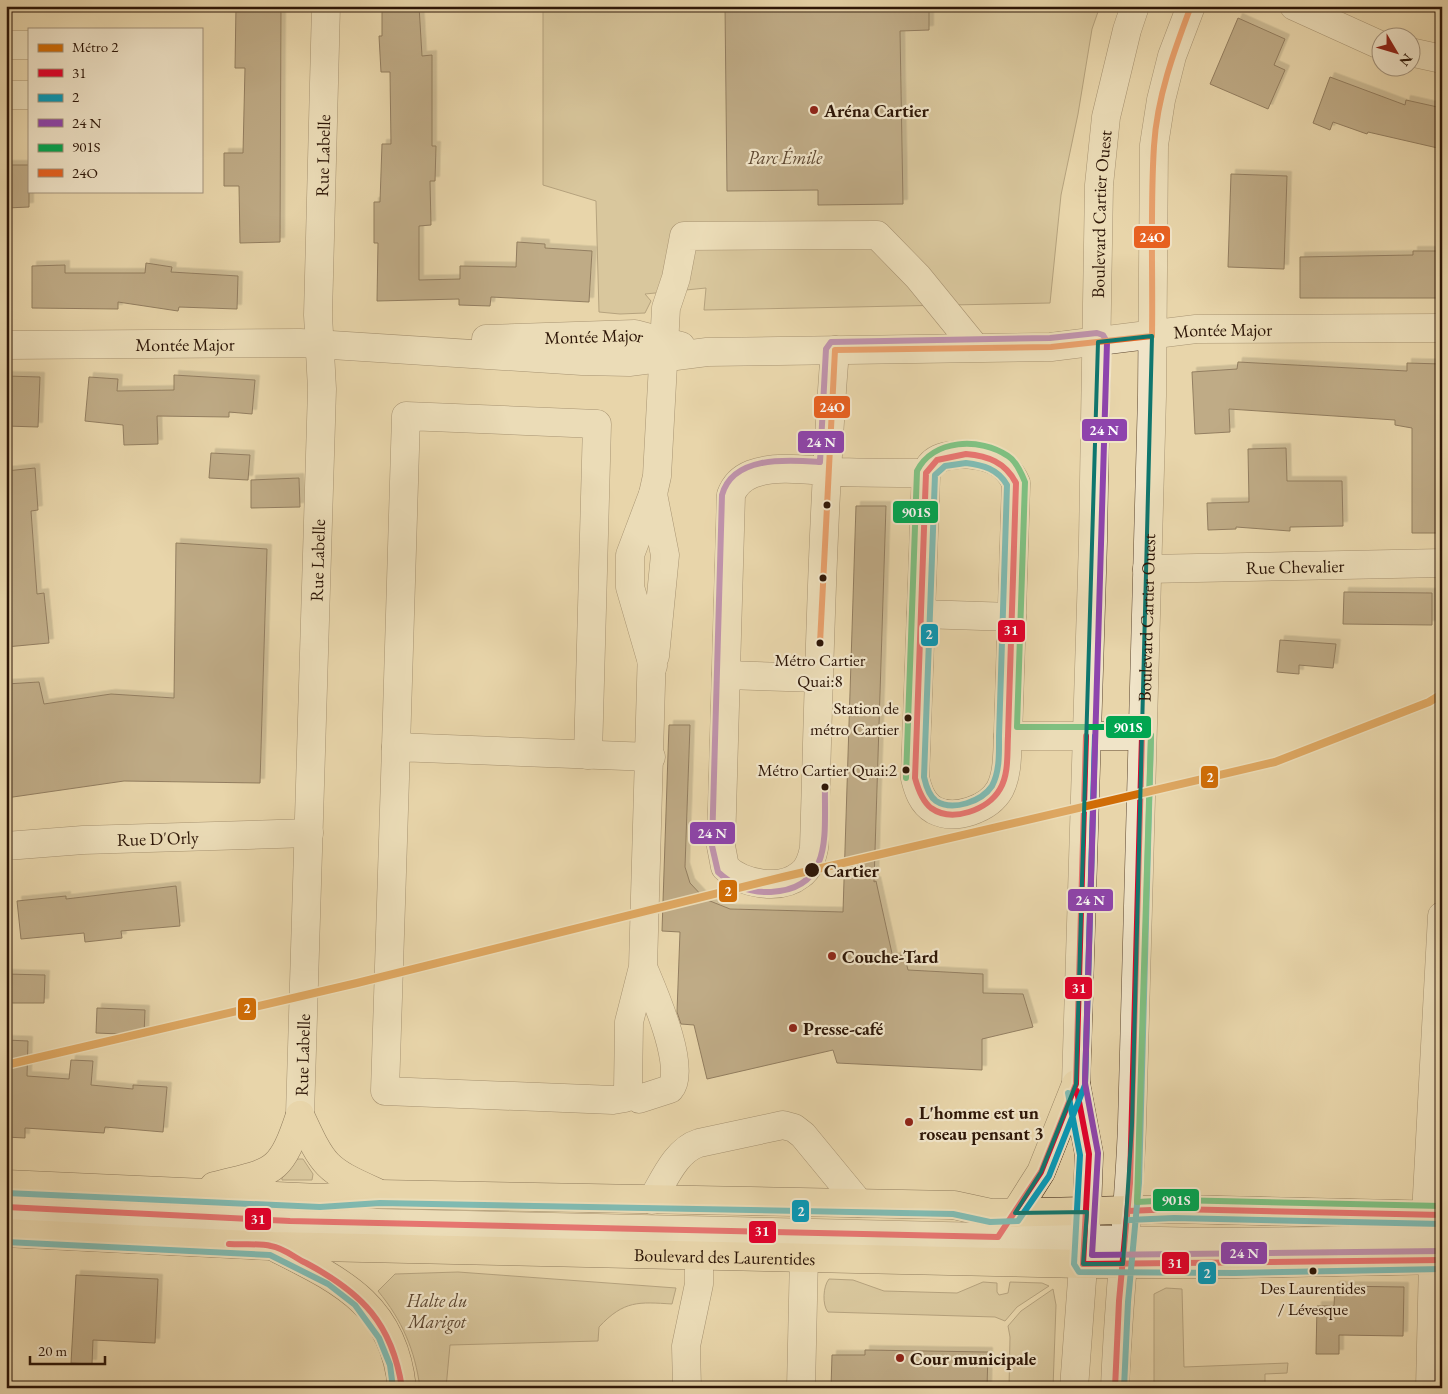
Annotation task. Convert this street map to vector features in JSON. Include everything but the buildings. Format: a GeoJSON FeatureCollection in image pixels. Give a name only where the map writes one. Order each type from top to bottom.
{"type":"FeatureCollection","features":[{"type":"Feature","properties":{"kind":"main road"},"geometry":{"type":"LineString","coordinates":[[1015,1213],[1041,1172],[1076,1084]]}},
{"type":"Feature","properties":{"kind":"main road"},"geometry":{"type":"LineString","coordinates":[[189,1193],[255,1175],[274,1167],[290,1146],[300,1115]]}},
{"type":"Feature","properties":{"kind":"main road"},"geometry":{"type":"LineString","coordinates":[[300,1115],[316,1150],[327,1165],[341,1176],[380,1194]]}},
{"type":"Feature","properties":{"kind":"main road","name":"Boulevard des Laurentides"},"geometry":{"type":"LineString","coordinates":[[6,1184],[320,1198],[380,1194],[954,1205],[991,1213],[1015,1213],[1124,1251],[1439,1253]]}},
{"type":"Feature","properties":{"kind":"main road","name":"Boulevard des Laurentides"},"geometry":{"type":"LineString","coordinates":[[6,1233],[272,1246],[700,1256],[804,1256],[1085,1238],[1128,1211],[1174,1209],[1434,1215]]}},
{"type":"Feature","properties":{"kind":"main road"},"geometry":{"type":"LineString","coordinates":[[272,1246],[333,1277],[361,1298],[388,1334],[398,1363],[402,1388]]}},
{"type":"Feature","properties":{"kind":"street","name":"Rue Labelle"},"geometry":{"type":"LineString","coordinates":[[300,1115],[322,389],[319,300],[326,6]]}},
{"type":"Feature","properties":{"kind":"street","name":"Boulevard Cartier Ouest"},"geometry":{"type":"LineString","coordinates":[[1074,1388],[1089,1154],[1076,1084],[1098,342],[1099,185],[1106,117],[1127,30],[1135,6]]}},
{"type":"Feature","properties":{"kind":"street","name":"Boulevard Cartier Ouest"},"geometry":{"type":"LineString","coordinates":[[1115,1388],[1118,1310],[1128,1211],[1147,569],[1154,145],[1161,100],[1172,56],[1191,6]]}},
{"type":"Feature","properties":{"kind":"street"},"geometry":{"type":"LineString","coordinates":[[1294,6],[1370,40]]}},
{"type":"Feature","properties":{"kind":"street"},"geometry":{"type":"LineString","coordinates":[[6,45],[28,45]]}},
{"type":"Feature","properties":{"kind":"street"},"geometry":{"type":"LineString","coordinates":[[1420,54],[1442,59]]}},
{"type":"Feature","properties":{"kind":"street"},"geometry":{"type":"LineString","coordinates":[[6,95],[28,96]]}},
{"type":"Feature","properties":{"kind":"street"},"geometry":{"type":"LineString","coordinates":[[653,666],[616,586],[616,555],[653,494],[658,468],[666,308],[676,278],[684,236],[877,235],[918,277],[975,347]]}},
{"type":"Feature","properties":{"kind":"street","name":"Montée Major"},"geometry":{"type":"LineString","coordinates":[[6,345],[320,343],[582,361],[629,362],[664,349],[703,353],[975,347],[1051,348],[1196,329],[1442,328]]}},
{"type":"Feature","properties":{"kind":"street"},"geometry":{"type":"LineString","coordinates":[[835,350],[828,471],[812,857],[802,875],[794,879],[762,882],[737,877],[725,867],[722,856],[731,495],[734,487],[752,474],[766,471],[828,471],[926,474]]}},
{"type":"Feature","properties":{"kind":"street"},"geometry":{"type":"LineString","coordinates":[[588,755],[597,424],[406,416],[385,1091],[613,1100],[632,1095]]}},
{"type":"Feature","properties":{"kind":"street"},"geometry":{"type":"LineString","coordinates":[[966,454],[994,458],[1003,464],[1016,483],[1008,736],[1003,781],[999,790],[978,809],[954,813],[935,810],[920,794],[915,778],[926,474],[934,461],[942,457],[966,454]]}},
{"type":"Feature","properties":{"kind":"street"},"geometry":{"type":"LineString","coordinates":[[643,966],[665,1020],[676,1074],[673,1086],[665,1091],[639,1099],[632,1095],[628,1084],[629,1022],[643,966],[653,666],[665,555],[653,494]]}},
{"type":"Feature","properties":{"kind":"street","name":"Rue Chevalier"},"geometry":{"type":"LineString","coordinates":[[1147,569],[1442,563]]}},
{"type":"Feature","properties":{"kind":"street"},"geometry":{"type":"LineString","coordinates":[[921,614],[1012,617]]}},
{"type":"Feature","properties":{"kind":"street"},"geometry":{"type":"LineString","coordinates":[[726,675],[819,678]]}},
{"type":"Feature","properties":{"kind":"street"},"geometry":{"type":"LineString","coordinates":[[1008,736],[1142,736]]}},
{"type":"Feature","properties":{"kind":"street"},"geometry":{"type":"LineString","coordinates":[[396,747],[650,757]]}},
{"type":"Feature","properties":{"kind":"street","name":"Rue D'Orly"},"geometry":{"type":"LineString","coordinates":[[6,846],[83,840],[309,833]]}},
{"type":"Feature","properties":{"kind":"street"},"geometry":{"type":"LineString","coordinates":[[1434,1215],[1442,916]]}},
{"type":"Feature","properties":{"kind":"street"},"geometry":{"type":"LineString","coordinates":[[652,1200],[677,1160],[689,1147],[699,1142],[783,1125],[794,1128],[803,1135],[859,1203]]}},
{"type":"Feature","properties":{"kind":"street","name":"Boulevard des Laurentides"},"geometry":{"type":"LineString","coordinates":[[6,1207],[290,1221],[1085,1238]]}},
{"type":"Feature","properties":{"kind":"street"},"geometry":{"type":"LineString","coordinates":[[998,1237],[1015,1213]]}},
{"type":"Feature","properties":{"kind":"street"},"geometry":{"type":"LineString","coordinates":[[1430,1388],[1439,1253]]}},
{"type":"Feature","properties":{"kind":"street"},"geometry":{"type":"LineString","coordinates":[[687,1388],[686,1346],[699,1284],[700,1256]]}},
{"type":"Feature","properties":{"kind":"street"},"geometry":{"type":"LineString","coordinates":[[801,1388],[804,1256]]}},
{"type":"Feature","properties":{"kind":"highlighted area"},"geometry":{"type":"Polygon","coordinates":[[[1152,336],[1152,396],[1132,1125],[1123,1264],[1083,1264],[1087,1212],[1015,1213],[1041,1172],[1076,1084],[1098,342],[1152,336]]]}},
{"type":"Feature","properties":{"kind":"green space","name":"Parc Émile"},"geometry":{"type":"Polygon","coordinates":[[[543,6],[1100,6],[1092,29],[1078,114],[1061,195],[1050,303],[704,310],[706,288],[645,294],[651,301],[645,313],[620,314],[599,312],[596,201],[543,185],[543,6]]]}},
{"type":"Feature","properties":{"kind":"green space"},"geometry":{"type":"Polygon","coordinates":[[[296,1159],[303,1159],[313,1174],[312,1180],[282,1180],[282,1175],[296,1159]]]}},
{"type":"Feature","properties":{"kind":"green space","name":"Halte du Marigot"},"geometry":{"type":"Polygon","coordinates":[[[458,1272],[676,1288],[672,1304],[641,1303],[624,1307],[616,1312],[599,1327],[598,1341],[450,1345],[446,1388],[420,1388],[415,1361],[401,1324],[378,1291],[395,1274],[458,1272]]]}},
{"type":"Feature","properties":{"kind":"green space"},"geometry":{"type":"Polygon","coordinates":[[[829,1279],[853,1280],[884,1291],[957,1293],[983,1282],[997,1283],[999,1295],[1008,1293],[1010,1282],[1042,1283],[1049,1286],[1017,1307],[1005,1321],[995,1317],[828,1312],[824,1296],[825,1286],[829,1279]]]}},
{"type":"Feature","properties":{"kind":"green space"},"geometry":{"type":"Polygon","coordinates":[[[1166,1288],[1182,1289],[1184,1367],[1288,1363],[1287,1373],[1265,1374],[1265,1388],[1154,1388],[1154,1294],[1166,1288]]]}},
{"type":"Feature","properties":{"kind":"green space"},"geometry":{"type":"Polygon","coordinates":[[[1053,1289],[1056,1305],[1053,1388],[1009,1388],[1010,1337],[1008,1326],[1021,1311],[1053,1289]]]}},
{"type":"Feature","properties":{"kind":"metro line","name":"2"},"geometry":{"type":"LineString","coordinates":[[6,1065],[357,983],[783,877],[1275,762],[1429,702],[1442,694]]}},
{"type":"Feature","properties":{"kind":"transit line","name":"24O"},"geometry":{"type":"LineString","coordinates":[[820,643],[835,350],[1051,347],[1152,336],[1152,193],[1156,128],[1167,74],[1191,6]]}},
{"type":"Feature","properties":{"kind":"transit line"},"geometry":{"type":"LineString","coordinates":[[825,785],[824,839],[821,855],[816,869],[806,881],[791,888],[763,892],[742,888],[718,872],[712,846],[722,495],[728,482],[737,473],[749,466],[778,461],[820,462],[826,349],[831,342],[1050,338],[1097,333],[1103,335],[1107,342],[1085,1083],[1098,1153],[1092,1255],[1442,1251]]}},
{"type":"Feature","properties":{"kind":"transit line","name":"901S"},"geometry":{"type":"LineString","coordinates":[[906,778],[917,471],[924,460],[934,452],[945,447],[958,444],[984,446],[997,450],[1011,458],[1018,467],[1025,482],[1017,727],[1143,727],[1151,735],[1137,1202],[1174,1200],[1442,1206]]}},
{"type":"Feature","properties":{"kind":"transit line","name":"31"},"geometry":{"type":"LineString","coordinates":[[966,454],[982,456],[995,461],[1007,470],[1016,483],[1007,756],[1005,777],[1000,789],[994,796],[987,803],[969,812],[949,814],[931,808],[925,802],[915,778],[926,473],[937,460],[966,454]]}},
{"type":"Feature","properties":{"kind":"transit line","name":"2"},"geometry":{"type":"LineString","coordinates":[[966,463],[990,469],[999,475],[1007,485],[999,755],[998,768],[992,786],[974,800],[959,805],[951,805],[936,801],[931,796],[924,777],[935,475],[945,466],[966,463]]}},
{"type":"Feature","properties":{"kind":"transit line","name":"31"},"geometry":{"type":"LineString","coordinates":[[6,1207],[290,1221],[998,1237],[1041,1172],[1076,1084],[1086,736]]}},
{"type":"Feature","properties":{"kind":"transit line","name":"2"},"geometry":{"type":"LineString","coordinates":[[6,1193],[320,1207],[380,1203],[953,1214],[990,1222],[1018,1221],[1049,1176],[1085,1085],[1095,736]]}},
{"type":"Feature","properties":{"kind":"transit line","name":"31"},"geometry":{"type":"LineString","coordinates":[[1115,1388],[1119,1301],[1130,1183],[1142,736]]}},
{"type":"Feature","properties":{"kind":"transit line","name":"2"},"geometry":{"type":"LineString","coordinates":[[1124,1388],[1128,1302],[1139,1183],[1151,736]]}},
{"type":"Feature","properties":{"kind":"transit line","name":"31"},"geometry":{"type":"LineString","coordinates":[[1077,1091],[1089,1154],[1083,1264],[1442,1260]]}},
{"type":"Feature","properties":{"kind":"transit line","name":"2"},"geometry":{"type":"LineString","coordinates":[[1068,1093],[1080,1155],[1074,1264],[1079,1272],[1235,1273],[1442,1269]]}},
{"type":"Feature","properties":{"kind":"transit line","name":"31"},"geometry":{"type":"LineString","coordinates":[[1128,1211],[1174,1209],[1442,1215]]}},
{"type":"Feature","properties":{"kind":"transit line","name":"2"},"geometry":{"type":"LineString","coordinates":[[1128,1220],[1174,1218],[1442,1224]]}},
{"type":"Feature","properties":{"kind":"transit line","name":"2"},"geometry":{"type":"LineString","coordinates":[[6,1242],[270,1255],[328,1284],[355,1305],[379,1338],[390,1365],[393,1388]]}},
{"type":"Feature","properties":{"kind":"transit line","name":"31"},"geometry":{"type":"LineString","coordinates":[[229,1244],[261,1245],[280,1249],[326,1274],[343,1286],[371,1312],[382,1328],[391,1345],[402,1388]]}},
{"type":"Feature","properties":{"kind":"place","name":"Aréna Cartier"},"geometry":{"type":"Point","coordinates":[814,110]}},
{"type":"Feature","properties":{"kind":"place","name":"Métro Cartier Quai:8"},"geometry":{"type":"Point","coordinates":[820,643]}},
{"type":"Feature","properties":{"kind":"place","name":"Station de métro Cartier"},"geometry":{"type":"Point","coordinates":[908,718]}},
{"type":"Feature","properties":{"kind":"place","name":"Métro Cartier Quai:2"},"geometry":{"type":"Point","coordinates":[906,770]}},
{"type":"Feature","properties":{"kind":"place","name":"Cartier"},"geometry":{"type":"Point","coordinates":[812,870]}},
{"type":"Feature","properties":{"kind":"place","name":"Couche-Tard"},"geometry":{"type":"Point","coordinates":[832,956]}},
{"type":"Feature","properties":{"kind":"place","name":"Presse-café"},"geometry":{"type":"Point","coordinates":[793,1028]}},
{"type":"Feature","properties":{"kind":"place","name":"L'homme est un roseau pensant 3"},"geometry":{"type":"Point","coordinates":[909,1122]}},
{"type":"Feature","properties":{"kind":"place","name":"Des Laurentides / Lévesque"},"geometry":{"type":"Point","coordinates":[1313,1271]}},
{"type":"Feature","properties":{"kind":"place","name":"Cour municipale"},"geometry":{"type":"Point","coordinates":[900,1358]}}]}
